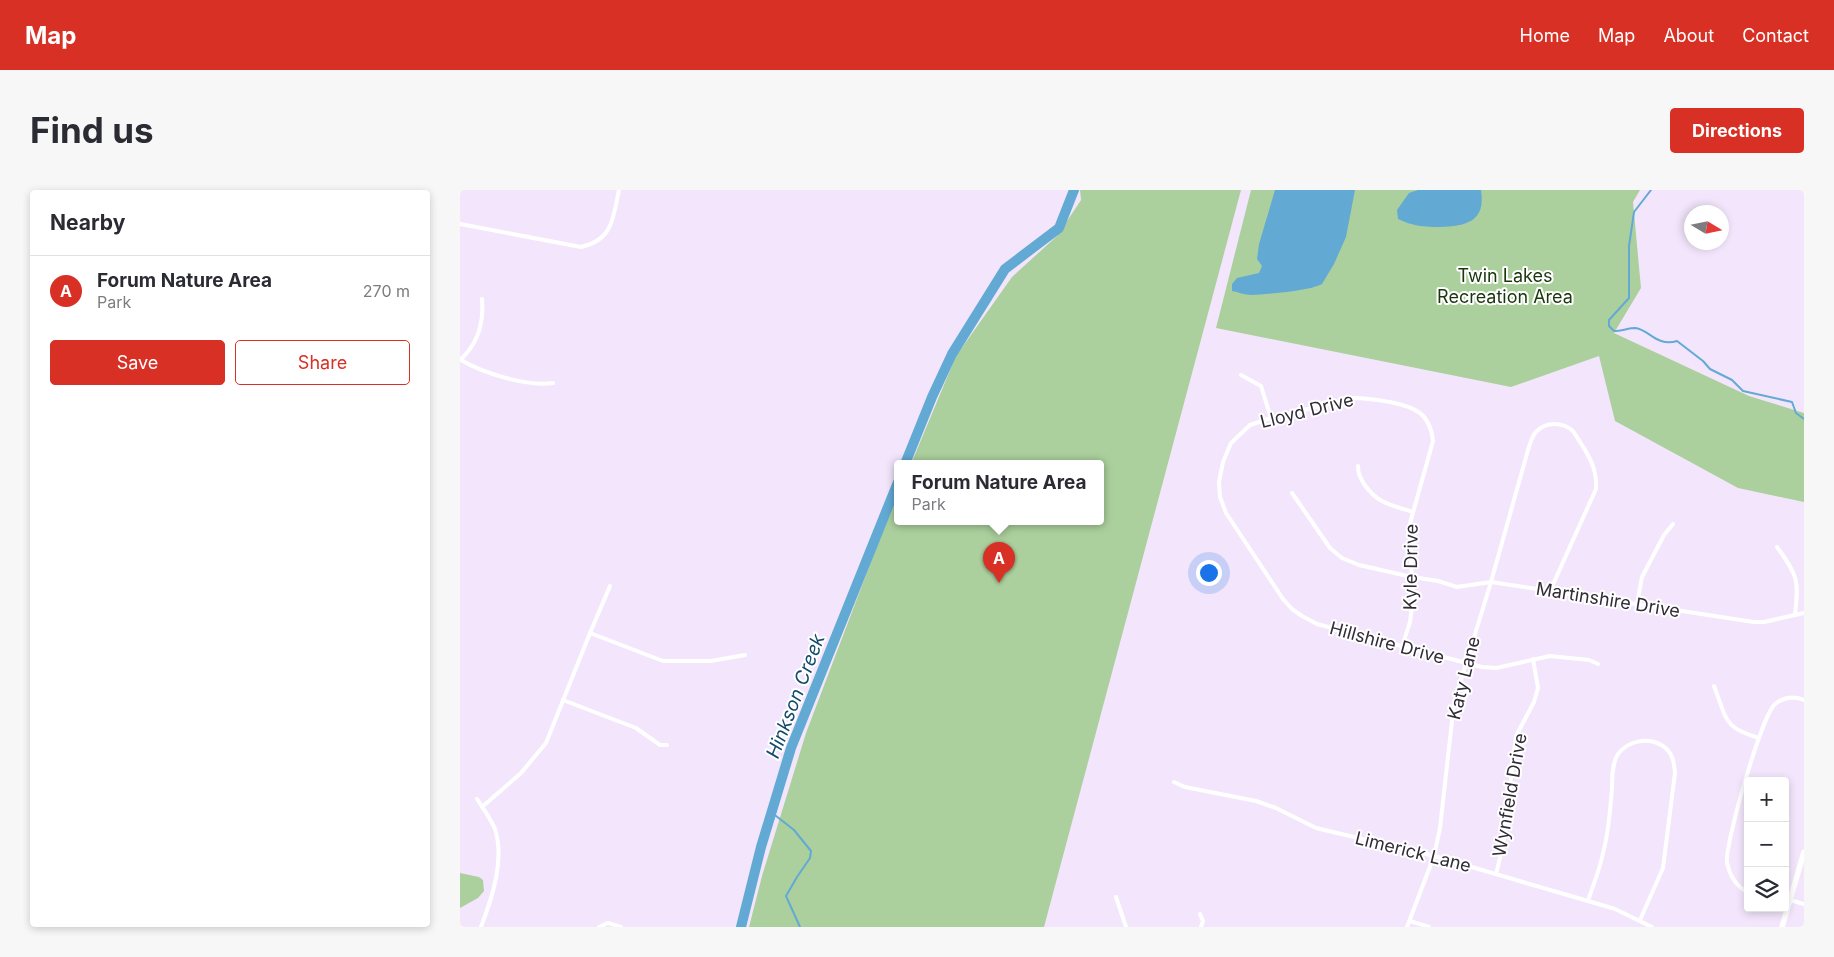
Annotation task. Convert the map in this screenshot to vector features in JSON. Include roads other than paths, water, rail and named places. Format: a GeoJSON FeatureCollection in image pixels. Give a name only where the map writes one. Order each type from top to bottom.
{"type":"FeatureCollection","features":[{"type":"Feature","properties":{"kind":"street"},"geometry":{"type":"LineString","coordinates":[[460,224],[581,247],[593,244],[606,234],[613,220],[619,190]]}},
{"type":"Feature","properties":{"kind":"street"},"geometry":{"type":"LineString","coordinates":[[482,299],[483,313],[480,331],[475,342],[460,360],[520,381],[544,384],[553,383]]}},
{"type":"Feature","properties":{"kind":"street"},"geometry":{"type":"LineString","coordinates":[[1241,375],[1261,386],[1271,418]]}},
{"type":"Feature","properties":{"kind":"street","name":"Lloyd Drive"},"geometry":{"type":"LineString","coordinates":[[1302,616],[1283,599],[1226,513],[1220,497],[1218,482],[1223,462],[1231,443],[1250,425],[1344,399],[1366,398],[1412,408],[1423,415],[1432,428]]}},
{"type":"Feature","properties":{"kind":"street","name":"Katy Lane"},"geometry":{"type":"LineString","coordinates":[[1407,927],[1434,856],[1440,828],[1454,703],[1491,582],[1528,450],[1535,432],[1543,426],[1560,424],[1569,427],[1573,431],[1595,467],[1597,478],[1596,489],[1550,591]]}},
{"type":"Feature","properties":{"kind":"street","name":"Kyle Drive"},"geometry":{"type":"LineString","coordinates":[[1402,647],[1412,610],[1409,527],[1431,452],[1433,441],[1432,428]]}},
{"type":"Feature","properties":{"kind":"street"},"geometry":{"type":"LineString","coordinates":[[1358,466],[1358,475],[1376,499],[1413,512]]}},
{"type":"Feature","properties":{"kind":"street","name":"Martinshire Drive"},"geometry":{"type":"LineString","coordinates":[[1292,493],[1330,548],[1342,558],[1358,565],[1412,578],[1438,581],[1457,588],[1491,582],[1754,622],[1764,622],[1804,613]]}},
{"type":"Feature","properties":{"kind":"street"},"geometry":{"type":"LineString","coordinates":[[1637,604],[1642,577],[1664,535],[1673,524]]}},
{"type":"Feature","properties":{"kind":"street"},"geometry":{"type":"LineString","coordinates":[[1777,546],[1794,572],[1798,588],[1795,615]]}},
{"type":"Feature","properties":{"kind":"street"},"geometry":{"type":"LineString","coordinates":[[482,807],[521,773],[546,743],[610,586]]}},
{"type":"Feature","properties":{"kind":"street","name":"Hillshire Drive"},"geometry":{"type":"LineString","coordinates":[[1302,616],[1317,624],[1482,667],[1496,668],[1550,656],[1589,660],[1598,664]]}},
{"type":"Feature","properties":{"kind":"street"},"geometry":{"type":"LineString","coordinates":[[590,633],[663,661],[711,661],[744,655]]}},
{"type":"Feature","properties":{"kind":"street","name":"Wynfield Drive"},"geometry":{"type":"LineString","coordinates":[[1496,874],[1503,846],[1516,736],[1534,702],[1538,688],[1533,659]]}},
{"type":"Feature","properties":{"kind":"street"},"geometry":{"type":"LineString","coordinates":[[1714,686],[1728,721],[1734,729],[1743,734],[1759,738]]}},
{"type":"Feature","properties":{"kind":"street"},"geometry":{"type":"LineString","coordinates":[[1744,889],[1737,885],[1731,875],[1727,861],[1729,841],[1759,738],[1769,711],[1775,704],[1785,699],[1796,697],[1804,700]]}},
{"type":"Feature","properties":{"kind":"street"},"geometry":{"type":"LineString","coordinates":[[563,700],[636,728],[660,745],[667,745]]}},
{"type":"Feature","properties":{"kind":"street"},"geometry":{"type":"LineString","coordinates":[[1588,900],[1604,853],[1615,763],[1618,755],[1632,742],[1653,742],[1663,746],[1670,753],[1674,761],[1675,773],[1663,868],[1640,920]]}},
{"type":"Feature","properties":{"kind":"street","name":"Limerick Lane"},"geometry":{"type":"LineString","coordinates":[[1174,782],[1185,787],[1269,805],[1316,828],[1434,856],[1588,900],[1615,909],[1652,927]]}},
{"type":"Feature","properties":{"kind":"street"},"geometry":{"type":"LineString","coordinates":[[477,799],[494,827],[498,843],[495,879],[481,927]]}},
{"type":"Feature","properties":{"kind":"street"},"geometry":{"type":"LineString","coordinates":[[1789,899],[1804,852]]}},
{"type":"Feature","properties":{"kind":"street"},"geometry":{"type":"LineString","coordinates":[[1116,897],[1126,927]]}},
{"type":"Feature","properties":{"kind":"street"},"geometry":{"type":"LineString","coordinates":[[1789,902],[1804,904]]}},
{"type":"Feature","properties":{"kind":"street"},"geometry":{"type":"LineString","coordinates":[[1782,927],[1786,912]]}},
{"type":"Feature","properties":{"kind":"street"},"geometry":{"type":"LineString","coordinates":[[1200,914],[1203,921],[1202,927]]}},
{"type":"Feature","properties":{"kind":"street"},"geometry":{"type":"LineString","coordinates":[[1410,921],[1429,927]]}},
{"type":"Feature","properties":{"kind":"street"},"geometry":{"type":"LineString","coordinates":[[599,927],[608,923],[621,927]]}},
{"type":"Feature","properties":{"kind":"water"},"geometry":{"type":"Polygon","coordinates":[[[1275,190],[1355,190],[1346,237],[1334,264],[1322,284],[1298,290],[1267,294],[1249,295],[1232,291],[1232,284],[1237,278],[1259,273],[1262,266],[1257,259],[1259,244],[1275,190]]]}},
{"type":"Feature","properties":{"kind":"water"},"geometry":{"type":"Polygon","coordinates":[[[1418,190],[1481,190],[1482,201],[1477,216],[1466,223],[1434,227],[1418,226],[1398,219],[1397,210],[1409,193],[1418,190]]]}},
{"type":"Feature","properties":{"kind":"waterway","name":"Hinkson Creek"},"geometry":{"type":"LineString","coordinates":[[907,460],[952,354],[1005,269],[1059,228],[1074,190]]}},
{"type":"Feature","properties":{"kind":"waterway"},"geometry":{"type":"LineString","coordinates":[[1651,190],[1634,212],[1629,246],[1629,298],[1609,320],[1609,326],[1614,331],[1635,328],[1645,331],[1664,342],[1677,341],[1703,361],[1710,369],[1732,380],[1743,391],[1792,402],[1796,413],[1804,419]]}},
{"type":"Feature","properties":{"kind":"waterway","name":"Hinkson Creek"},"geometry":{"type":"LineString","coordinates":[[741,927],[761,847],[791,748],[894,492]]}},
{"type":"Feature","properties":{"kind":"waterway"},"geometry":{"type":"LineString","coordinates":[[771,812],[794,830],[811,851],[810,858],[786,896],[800,927]]}},
{"type":"Feature","properties":{"kind":"place","name":"Forum Nature Area"},"geometry":{"type":"Point","coordinates":[999,583]}},
{"type":"Feature","properties":{"kind":"park label","name":"Twin Lakes Recreation Area"},"geometry":{"type":"Point","coordinates":[1505,286]}}]}
